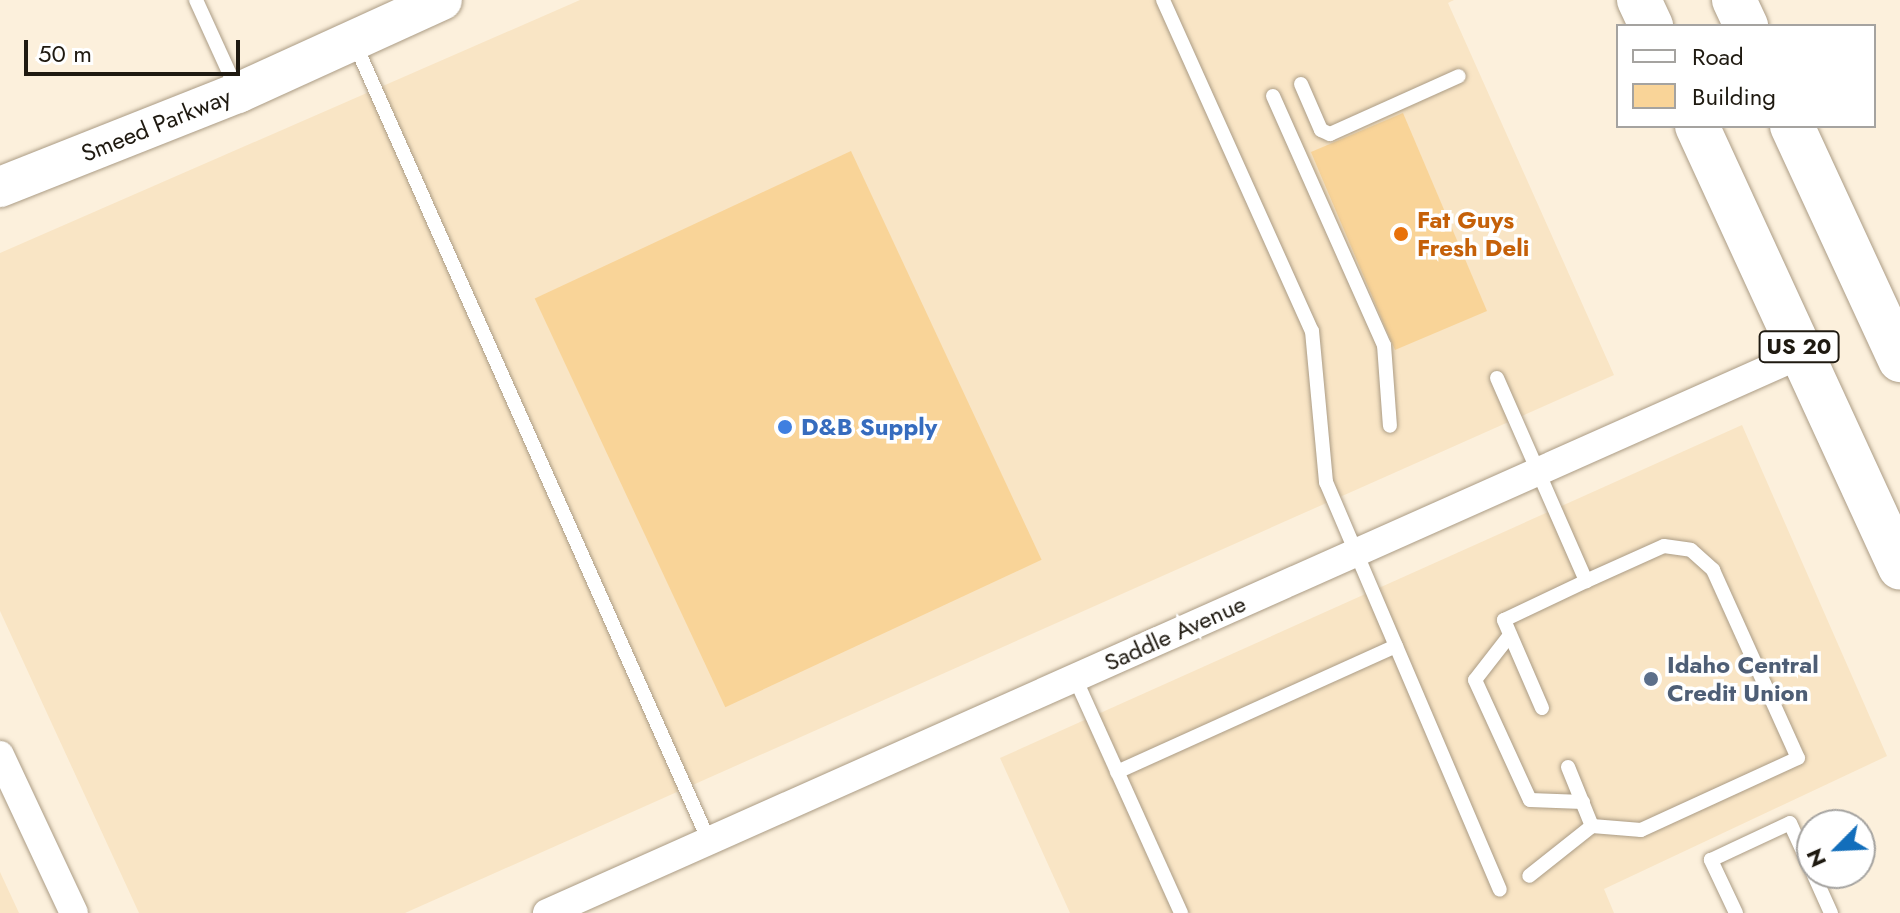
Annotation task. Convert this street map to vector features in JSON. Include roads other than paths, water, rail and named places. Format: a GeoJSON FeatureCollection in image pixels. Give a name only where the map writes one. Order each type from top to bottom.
{"type":"FeatureCollection","features":[{"type":"Feature","properties":{"kind":"main road"},"geometry":{"type":"LineString","coordinates":[[1639,0],[1650,24]]}},
{"type":"Feature","properties":{"kind":"main road"},"geometry":{"type":"LineString","coordinates":[[1734,0],[1745,24]]}},
{"type":"Feature","properties":{"kind":"main road","name":"US 20"},"geometry":{"type":"LineString","coordinates":[[1698,128],[1900,568]]}},
{"type":"Feature","properties":{"kind":"main road"},"geometry":{"type":"LineString","coordinates":[[1793,128],[1900,360]]}},
{"type":"Feature","properties":{"kind":"street","name":"Smeed Parkway"},"geometry":{"type":"LineString","coordinates":[[0,187],[238,93],[442,0]]}},
{"type":"Feature","properties":{"kind":"street","name":"Saddle Avenue"},"geometry":{"type":"LineString","coordinates":[[547,913],[1802,354]]}},
{"type":"Feature","properties":{"kind":"street"},"geometry":{"type":"LineString","coordinates":[[0,755],[74,913]]}},
{"type":"Feature","properties":{"kind":"lane"},"geometry":{"type":"LineString","coordinates":[[196,0],[238,93]]}},
{"type":"Feature","properties":{"kind":"lane"},"geometry":{"type":"LineString","coordinates":[[1163,0],[1312,331],[1319,459],[1500,889]]}},
{"type":"Feature","properties":{"kind":"lane"},"geometry":{"type":"LineString","coordinates":[[353,40],[709,841]]}},
{"type":"Feature","properties":{"kind":"lane"},"geometry":{"type":"LineString","coordinates":[[1301,84],[1321,130],[1330,134],[1459,76]]}},
{"type":"Feature","properties":{"kind":"lane"},"geometry":{"type":"LineString","coordinates":[[1273,96],[1384,345],[1390,426]]}},
{"type":"Feature","properties":{"kind":"lane"},"geometry":{"type":"LineString","coordinates":[[1497,378],[1586,581]]}},
{"type":"Feature","properties":{"kind":"lane"},"geometry":{"type":"LineString","coordinates":[[1529,876],[1592,826],[1641,830],[1798,758],[1713,570],[1691,550],[1664,546],[1504,620],[1542,708]]}},
{"type":"Feature","properties":{"kind":"lane"},"geometry":{"type":"LineString","coordinates":[[1510,635],[1475,680],[1530,800],[1583,802]]}},
{"type":"Feature","properties":{"kind":"lane"},"geometry":{"type":"LineString","coordinates":[[1117,772],[1396,646]]}},
{"type":"Feature","properties":{"kind":"lane"},"geometry":{"type":"LineString","coordinates":[[1075,678],[1181,913]]}},
{"type":"Feature","properties":{"kind":"lane"},"geometry":{"type":"LineString","coordinates":[[1568,767],[1592,826]]}},
{"type":"Feature","properties":{"kind":"lane"},"geometry":{"type":"LineString","coordinates":[[1736,913],[1711,860],[1790,823],[1796,836]]}},
{"type":"Feature","properties":{"kind":"lane"},"geometry":{"type":"LineString","coordinates":[[1820,889],[1831,913]]}},
{"type":"Feature","properties":{"kind":"place","name":"Fat Guys Fresh Deli"},"geometry":{"type":"Point","coordinates":[1401,234]}},
{"type":"Feature","properties":{"kind":"place","name":"D&B Supply"},"geometry":{"type":"Point","coordinates":[785,427]}},
{"type":"Feature","properties":{"kind":"place","name":"Idaho Central Credit Union"},"geometry":{"type":"Point","coordinates":[1651,679]}}]}
